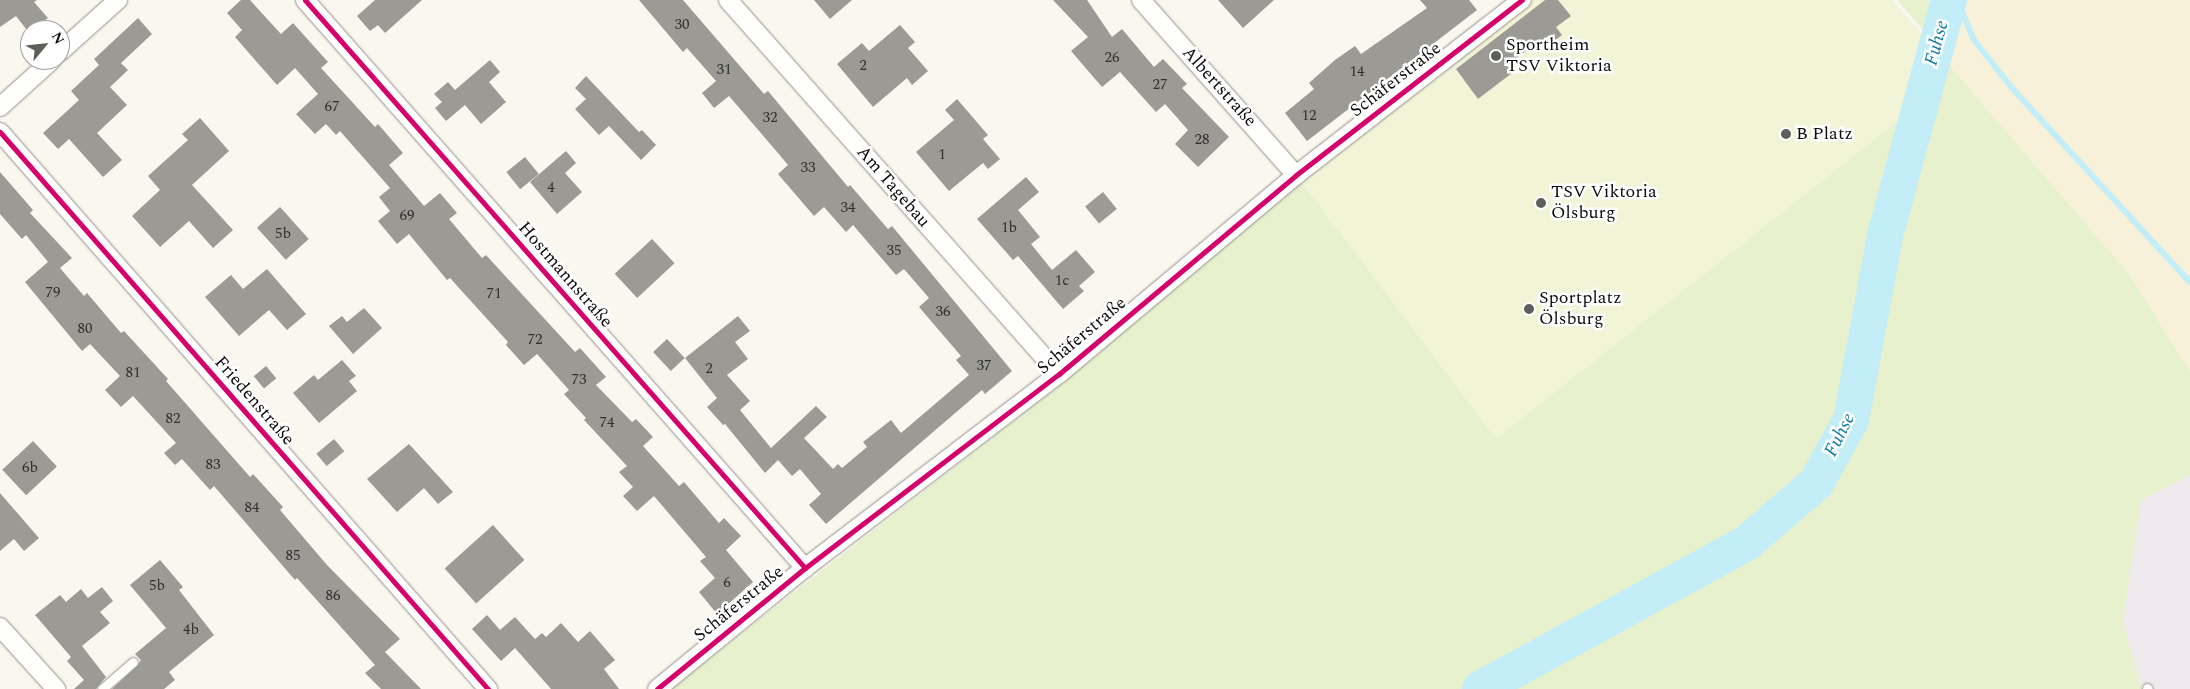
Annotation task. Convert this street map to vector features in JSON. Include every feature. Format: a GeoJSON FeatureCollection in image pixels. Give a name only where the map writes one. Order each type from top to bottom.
{"type":"FeatureCollection","features":[{"type":"Feature","properties":{"kind":"street"},"geometry":{"type":"LineString","coordinates":[[70,43],[118,0]]}},
{"type":"Feature","properties":{"kind":"street","name":"Hostmannstraße"},"geometry":{"type":"LineString","coordinates":[[305,0],[805,568]]}},
{"type":"Feature","properties":{"kind":"street","name":"Am Tagebau"},"geometry":{"type":"LineString","coordinates":[[728,0],[1059,374]]}},
{"type":"Feature","properties":{"kind":"street","name":"Albertstraße"},"geometry":{"type":"LineString","coordinates":[[1141,0],[1296,175]]}},
{"type":"Feature","properties":{"kind":"street","name":"Schäferstraße"},"geometry":{"type":"LineString","coordinates":[[656,689],[805,568],[1059,374],[1296,175],[1522,0]]}},
{"type":"Feature","properties":{"kind":"street"},"geometry":{"type":"LineString","coordinates":[[0,107],[41,70]]}},
{"type":"Feature","properties":{"kind":"street","name":"Friedenstraße"},"geometry":{"type":"LineString","coordinates":[[0,132],[488,689]]}},
{"type":"Feature","properties":{"kind":"street"},"geometry":{"type":"LineString","coordinates":[[0,627],[56,689]]}},
{"type":"Feature","properties":{"kind":"lane"},"geometry":{"type":"LineString","coordinates":[[102,689],[133,662]]}},
{"type":"Feature","properties":{"kind":"shaded area"},"geometry":{"type":"Polygon","coordinates":[[[1936,0],[2190,0],[2190,372],[2129,274],[1924,36],[1936,0]]]}},
{"type":"Feature","properties":{"kind":"shaded area"},"geometry":{"type":"Polygon","coordinates":[[[2190,475],[2190,689],[2142,689],[2123,622],[2141,501],[2190,475]]]}},
{"type":"Feature","properties":{"kind":"green space","name":"Sportplatz Ölsburg"},"geometry":{"type":"Polygon","coordinates":[[[1531,0],[1892,0],[1924,36],[1897,122],[1496,439],[1299,179],[1531,0]]]}},
{"type":"Feature","properties":{"kind":"green space"},"geometry":{"type":"Polygon","coordinates":[[[1897,0],[1936,0],[1925,32],[1897,0]]]}},
{"type":"Feature","properties":{"kind":"green space"},"geometry":{"type":"Polygon","coordinates":[[[1924,36],[2129,274],[2190,372],[2190,475],[2141,501],[2123,622],[2142,689],[670,689],[1065,381],[1299,179],[1897,122],[1924,36]]]}},
{"type":"Feature","properties":{"kind":"building"},"geometry":{"type":"Polygon","coordinates":[[[0,0],[37,0],[34,2],[48,18],[45,20],[20,21],[16,16],[0,27],[0,0]]]}},
{"type":"Feature","properties":{"kind":"building"},"geometry":{"type":"Polygon","coordinates":[[[241,0],[250,0],[281,34],[293,23],[328,62],[321,68],[375,127],[378,124],[403,153],[389,165],[424,206],[440,193],[457,213],[449,219],[482,258],[486,255],[575,352],[580,348],[606,377],[596,385],[632,422],[636,419],[653,437],[643,446],[679,486],[684,482],[719,523],[724,518],[741,536],[726,550],[753,582],[717,614],[699,592],[715,578],[700,561],[706,557],[654,496],[637,511],[623,496],[633,487],[619,472],[627,466],[584,420],[586,418],[564,394],[569,390],[537,354],[524,365],[506,345],[508,342],[450,278],[447,280],[409,234],[397,244],[378,221],[390,211],[379,197],[390,188],[340,131],[336,135],[326,124],[315,134],[296,114],[318,94],[295,68],[277,85],[235,37],[242,30],[227,13],[241,0]]]}},
{"type":"Feature","properties":{"kind":"building"},"geometry":{"type":"Polygon","coordinates":[[[375,0],[422,0],[385,33],[378,25],[370,31],[357,16],[375,0]]]}},
{"type":"Feature","properties":{"kind":"building"},"geometry":{"type":"Polygon","coordinates":[[[639,0],[683,0],[764,94],[768,91],[848,187],[850,185],[888,229],[892,226],[1012,371],[985,394],[982,390],[826,524],[809,505],[821,494],[800,469],[792,476],[778,460],[765,473],[725,424],[723,425],[707,407],[717,398],[685,358],[738,316],[750,331],[735,342],[748,359],[727,375],[750,401],[740,410],[771,448],[816,406],[827,417],[804,438],[833,469],[838,464],[842,468],[867,447],[863,442],[891,420],[901,433],[969,375],[956,360],[961,356],[919,307],[929,298],[904,269],[896,275],[853,225],[846,232],[824,207],[814,216],[778,174],[788,165],[729,96],[714,108],[702,93],[716,81],[687,48],[683,52],[639,0]]]}},
{"type":"Feature","properties":{"kind":"building"},"geometry":{"type":"Polygon","coordinates":[[[814,0],[852,0],[830,19],[814,0]]]}},
{"type":"Feature","properties":{"kind":"building"},"geometry":{"type":"Polygon","coordinates":[[[1053,0],[1087,0],[1112,37],[1122,29],[1154,67],[1163,59],[1187,84],[1182,88],[1229,137],[1198,167],[1175,144],[1188,130],[1165,104],[1156,112],[1120,72],[1102,87],[1071,51],[1088,37],[1053,0]]]}},
{"type":"Feature","properties":{"kind":"building"},"geometry":{"type":"Polygon","coordinates":[[[1218,0],[1274,0],[1243,28],[1218,0]]]}},
{"type":"Feature","properties":{"kind":"building"},"geometry":{"type":"Polygon","coordinates":[[[1420,0],[1469,0],[1477,10],[1307,141],[1285,113],[1314,89],[1309,83],[1335,60],[1355,46],[1361,54],[1427,8],[1420,0]]]}},
{"type":"Feature","properties":{"kind":"building","name":"Sportheim TSV Viktoria"},"geometry":{"type":"Polygon","coordinates":[[[1545,0],[1558,0],[1571,16],[1556,27],[1562,35],[1538,53],[1532,46],[1507,66],[1512,73],[1478,99],[1456,69],[1545,0]]]}},
{"type":"Feature","properties":{"kind":"building"},"geometry":{"type":"Polygon","coordinates":[[[138,18],[152,34],[121,63],[128,70],[110,87],[127,105],[97,133],[122,160],[103,177],[69,139],[58,149],[43,133],[79,100],[71,91],[99,65],[94,59],[138,18]]]}},
{"type":"Feature","properties":{"kind":"building"},"geometry":{"type":"Polygon","coordinates":[[[900,25],[915,42],[908,48],[928,71],[912,85],[907,78],[873,107],[837,64],[862,43],[869,51],[900,25]]]}},
{"type":"Feature","properties":{"kind":"building"},"geometry":{"type":"Polygon","coordinates":[[[490,60],[500,72],[489,82],[506,102],[481,124],[465,105],[446,121],[435,108],[442,102],[434,94],[448,82],[455,90],[490,60]]]}},
{"type":"Feature","properties":{"kind":"building"},"geometry":{"type":"Polygon","coordinates":[[[586,76],[639,132],[642,130],[656,145],[641,160],[609,126],[599,135],[575,109],[586,99],[575,88],[586,76]]]}},
{"type":"Feature","properties":{"kind":"building"},"geometry":{"type":"Polygon","coordinates":[[[957,99],[988,135],[983,139],[1000,159],[988,169],[983,163],[949,191],[916,152],[954,120],[945,110],[957,99]]]}},
{"type":"Feature","properties":{"kind":"building"},"geometry":{"type":"Polygon","coordinates":[[[200,118],[229,151],[192,185],[233,230],[213,248],[189,221],[160,247],[132,216],[160,190],[148,176],[188,140],[182,134],[200,118]]]}},
{"type":"Feature","properties":{"kind":"building"},"geometry":{"type":"Polygon","coordinates":[[[566,151],[576,163],[565,173],[582,192],[557,214],[530,182],[566,151]]]}},
{"type":"Feature","properties":{"kind":"building"},"geometry":{"type":"Polygon","coordinates":[[[525,157],[539,174],[520,189],[506,172],[525,157]]]}},
{"type":"Feature","properties":{"kind":"building"},"geometry":{"type":"Polygon","coordinates":[[[0,172],[33,210],[30,213],[72,258],[60,268],[84,296],[87,293],[121,333],[124,331],[168,379],[166,381],[250,477],[253,474],[283,507],[280,510],[327,565],[400,639],[385,652],[421,689],[381,689],[365,673],[375,665],[297,578],[295,580],[214,486],[210,490],[182,459],[175,465],[164,453],[176,443],[133,396],[121,407],[105,390],[120,376],[90,344],[82,351],[25,282],[48,262],[26,235],[22,239],[0,214],[0,172]]]}},
{"type":"Feature","properties":{"kind":"building"},"geometry":{"type":"Polygon","coordinates":[[[1026,177],[1039,192],[1018,210],[1040,237],[1031,244],[1052,270],[1076,250],[1095,272],[1079,286],[1084,291],[1063,309],[1018,256],[1013,260],[977,219],[1026,177]]]}},
{"type":"Feature","properties":{"kind":"building"},"geometry":{"type":"Polygon","coordinates":[[[1103,192],[1117,209],[1099,224],[1085,206],[1103,192]]]}},
{"type":"Feature","properties":{"kind":"building"},"geometry":{"type":"Polygon","coordinates":[[[280,207],[309,239],[286,260],[257,228],[280,207]]]}},
{"type":"Feature","properties":{"kind":"building"},"geometry":{"type":"Polygon","coordinates":[[[652,239],[675,263],[637,298],[615,274],[652,239]]]}},
{"type":"Feature","properties":{"kind":"building"},"geometry":{"type":"Polygon","coordinates":[[[267,269],[306,314],[287,330],[269,310],[239,336],[205,297],[231,275],[243,289],[267,269]]]}},
{"type":"Feature","properties":{"kind":"building"},"geometry":{"type":"Polygon","coordinates":[[[364,308],[382,328],[353,354],[329,326],[342,316],[347,322],[364,308]]]}},
{"type":"Feature","properties":{"kind":"building"},"geometry":{"type":"Polygon","coordinates":[[[667,339],[685,358],[671,371],[653,352],[667,339]]]}},
{"type":"Feature","properties":{"kind":"building"},"geometry":{"type":"Polygon","coordinates":[[[342,360],[356,376],[349,381],[357,391],[319,423],[293,393],[314,375],[318,380],[342,360]]]}},
{"type":"Feature","properties":{"kind":"building"},"geometry":{"type":"Polygon","coordinates":[[[266,366],[276,378],[264,389],[254,376],[266,366]]]}},
{"type":"Feature","properties":{"kind":"building"},"geometry":{"type":"Polygon","coordinates":[[[334,439],[344,451],[327,466],[316,454],[334,439]]]}},
{"type":"Feature","properties":{"kind":"building"},"geometry":{"type":"Polygon","coordinates":[[[33,441],[57,467],[26,495],[2,470],[33,441]]]}},
{"type":"Feature","properties":{"kind":"building"},"geometry":{"type":"Polygon","coordinates":[[[409,444],[453,492],[438,504],[424,488],[397,512],[367,479],[409,444]]]}},
{"type":"Feature","properties":{"kind":"building"},"geometry":{"type":"Polygon","coordinates":[[[0,493],[39,538],[24,551],[14,539],[0,551],[0,493]]]}},
{"type":"Feature","properties":{"kind":"building"},"geometry":{"type":"Polygon","coordinates":[[[493,525],[524,560],[476,603],[445,568],[493,525]]]}},
{"type":"Feature","properties":{"kind":"building"},"geometry":{"type":"Polygon","coordinates":[[[160,560],[183,587],[179,590],[214,635],[169,672],[175,680],[164,689],[112,689],[141,660],[135,654],[166,628],[130,585],[160,560]]]}},
{"type":"Feature","properties":{"kind":"building"},"geometry":{"type":"Polygon","coordinates":[[[102,587],[113,601],[100,612],[110,623],[82,646],[106,677],[96,689],[74,689],[84,680],[67,661],[71,657],[35,615],[60,595],[66,602],[81,589],[88,598],[102,587]]]}},
{"type":"Feature","properties":{"kind":"building"},"geometry":{"type":"Polygon","coordinates":[[[487,615],[500,630],[515,617],[535,639],[542,633],[546,637],[561,623],[578,642],[590,631],[615,660],[604,669],[619,689],[551,689],[515,648],[501,661],[472,629],[487,615]]]}},
{"type":"Feature","properties":{"kind":"waterway","name":"Fuhse"},"geometry":{"type":"LineString","coordinates":[[1480,689],[1748,542],[1816,483],[1851,420],[1885,236],[1949,0]]}},
{"type":"Feature","properties":{"kind":"waterway"},"geometry":{"type":"LineString","coordinates":[[1957,0],[1974,40],[2012,88],[2190,282]]}},
{"type":"Feature","properties":{"kind":"cycle path"},"geometry":{"type":"LineString","coordinates":[[305,0],[805,568]]}},
{"type":"Feature","properties":{"kind":"cycle path"},"geometry":{"type":"LineString","coordinates":[[657,689],[805,568],[1059,374],[1296,175],[1522,0]]}},
{"type":"Feature","properties":{"kind":"cycle path"},"geometry":{"type":"LineString","coordinates":[[0,132],[488,689]]}},
{"type":"Feature","properties":{"kind":"place","name":"Sportheim TSV Viktoria"},"geometry":{"type":"Point","coordinates":[1496,56]}},
{"type":"Feature","properties":{"kind":"place","name":"B Platz"},"geometry":{"type":"Point","coordinates":[1786,134]}},
{"type":"Feature","properties":{"kind":"place","name":"TSV Viktoria Ölsburg"},"geometry":{"type":"Point","coordinates":[1541,203]}},
{"type":"Feature","properties":{"kind":"place","name":"Sportplatz Ölsburg"},"geometry":{"type":"Point","coordinates":[1529,309]}}]}
